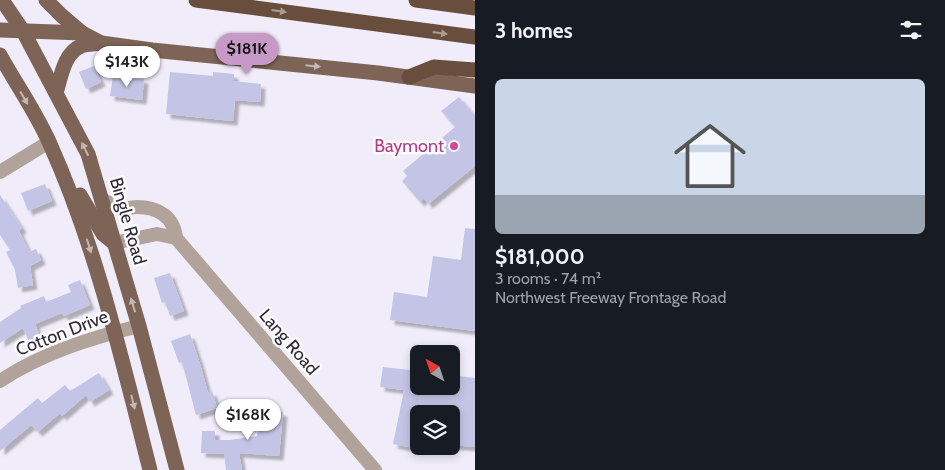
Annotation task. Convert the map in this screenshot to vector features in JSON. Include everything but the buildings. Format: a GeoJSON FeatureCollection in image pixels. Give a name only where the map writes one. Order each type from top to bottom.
{"type":"FeatureCollection","features":[{"type":"Feature","properties":{"kind":"highway"},"geometry":{"type":"LineString","coordinates":[[196,0],[475,37]]}},
{"type":"Feature","properties":{"kind":"highway"},"geometry":{"type":"LineString","coordinates":[[416,0],[475,8]]}},
{"type":"Feature","properties":{"kind":"highway"},"geometry":{"type":"LineString","coordinates":[[409,77],[434,67],[475,70]]}},
{"type":"Feature","properties":{"kind":"main road","name":"Bingle Road"},"geometry":{"type":"LineString","coordinates":[[2,0],[23,31],[88,154],[139,326],[177,470]]}},
{"type":"Feature","properties":{"kind":"main road"},"geometry":{"type":"LineString","coordinates":[[46,0],[61,16],[82,33],[101,43]]}},
{"type":"Feature","properties":{"kind":"main road"},"geometry":{"type":"LineString","coordinates":[[0,30],[82,33]]}},
{"type":"Feature","properties":{"kind":"main road"},"geometry":{"type":"LineString","coordinates":[[56,93],[65,61],[80,46],[101,43],[475,86]]}},
{"type":"Feature","properties":{"kind":"main road"},"geometry":{"type":"LineString","coordinates":[[0,55],[102,234],[114,243]]}},
{"type":"Feature","properties":{"kind":"main road"},"geometry":{"type":"LineString","coordinates":[[52,148],[82,220],[115,332],[150,470]]}},
{"type":"Feature","properties":{"kind":"street"},"geometry":{"type":"LineString","coordinates":[[0,172],[52,148]]}},
{"type":"Feature","properties":{"kind":"street","name":"Lang Road"},"geometry":{"type":"LineString","coordinates":[[103,200],[122,208],[143,207],[156,210],[164,215],[175,228],[176,238],[375,470]]}},
{"type":"Feature","properties":{"kind":"street"},"geometry":{"type":"LineString","coordinates":[[114,243],[157,234],[176,238]]}},
{"type":"Feature","properties":{"kind":"street","name":"Cotton Drive"},"geometry":{"type":"LineString","coordinates":[[0,381],[38,359],[96,336],[139,326]]}},
{"type":"Feature","properties":{"kind":"place","name":"Baymont"},"geometry":{"type":"Point","coordinates":[454,146]}}]}
